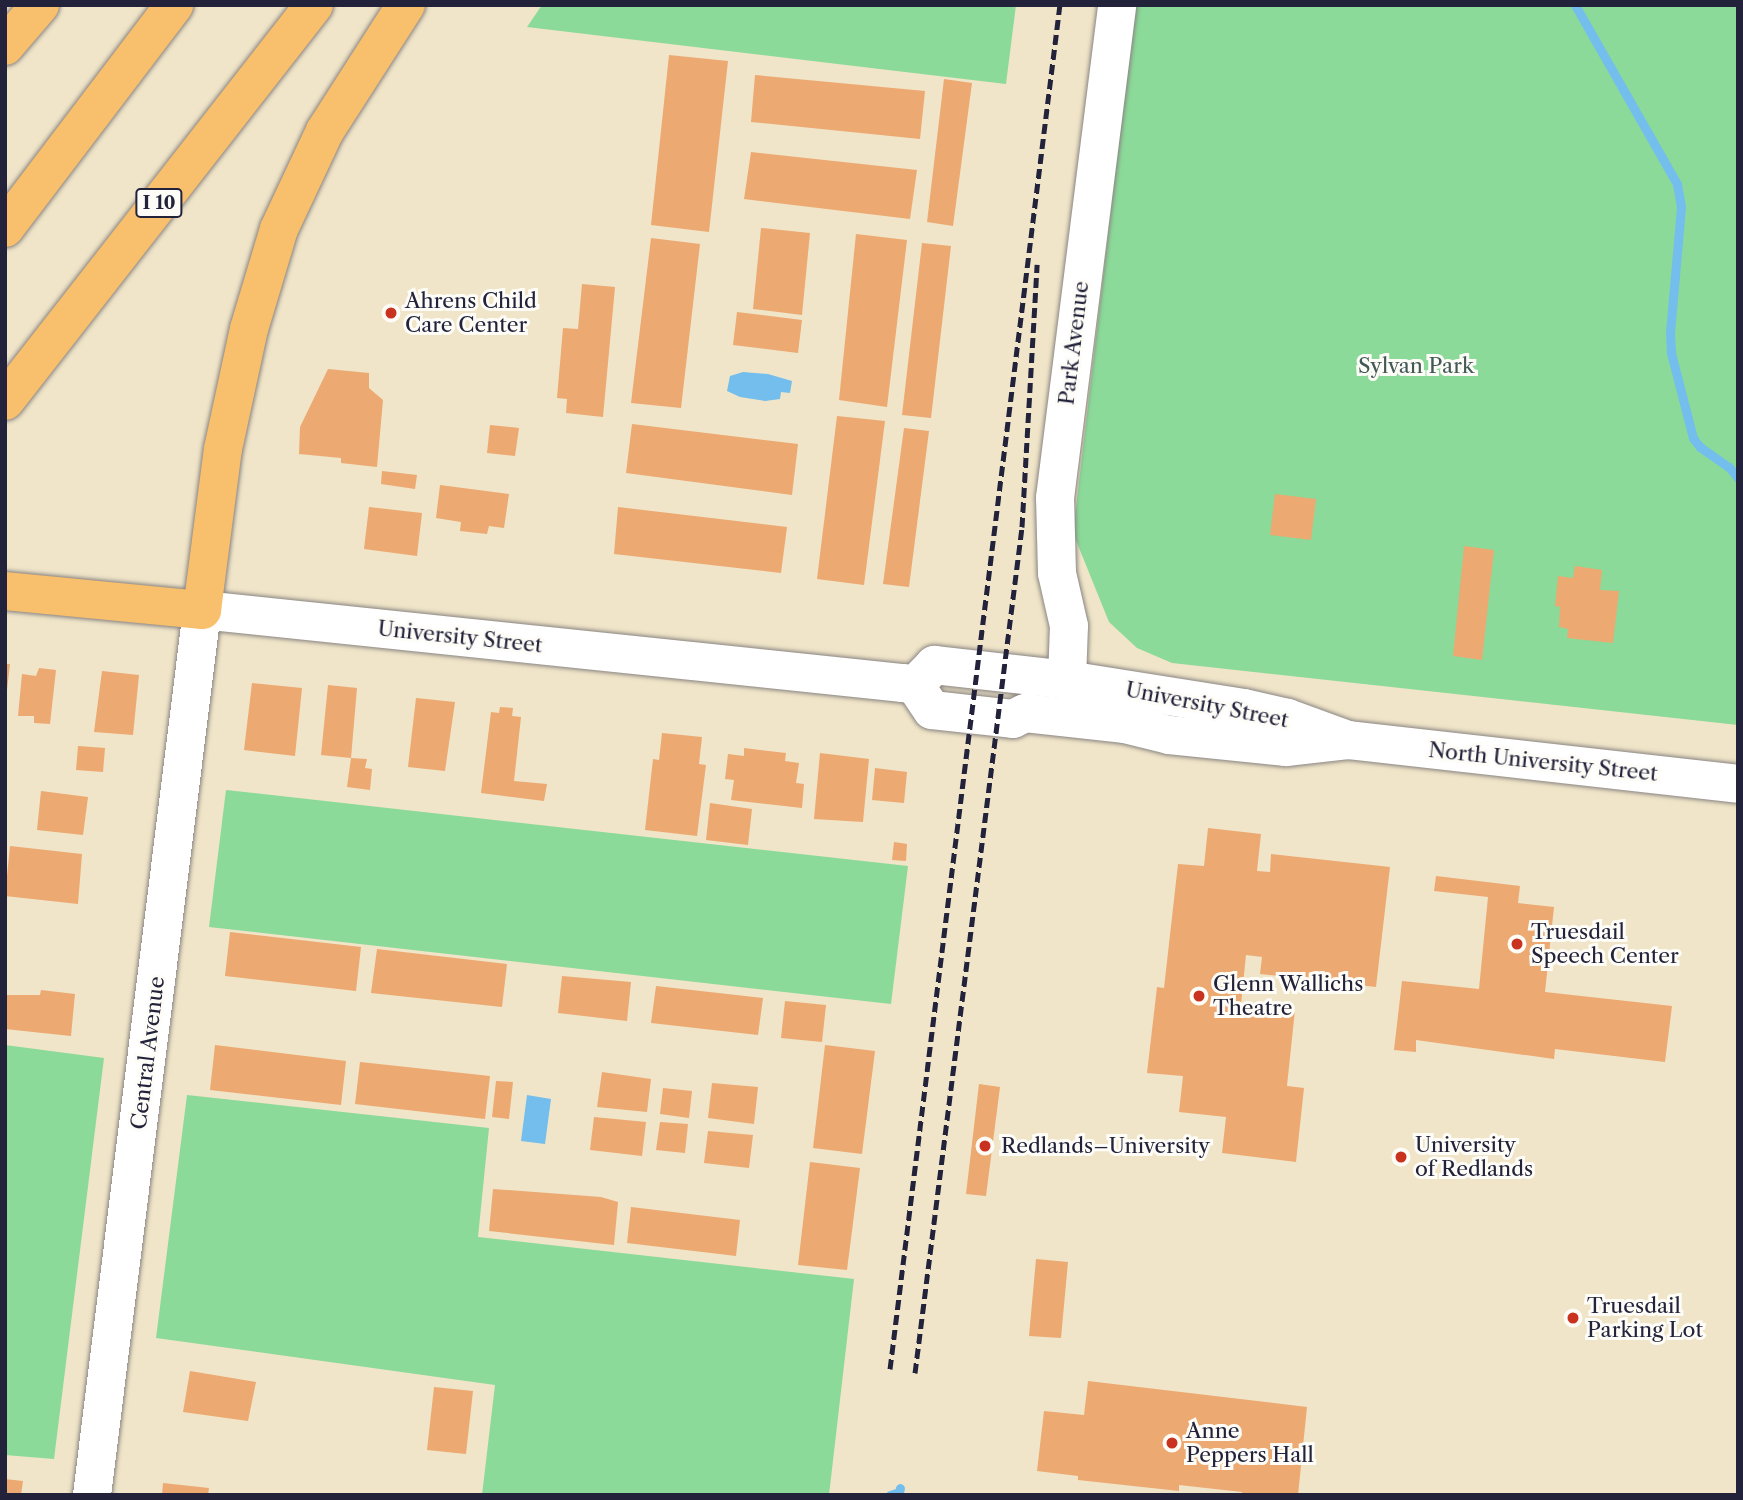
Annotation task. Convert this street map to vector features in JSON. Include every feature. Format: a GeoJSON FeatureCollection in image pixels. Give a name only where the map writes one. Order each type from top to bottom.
{"type":"FeatureCollection","features":[{"type":"Feature","properties":{"kind":"main road"},"geometry":{"type":"LineString","coordinates":[[5,46],[40,5]]}},
{"type":"Feature","properties":{"kind":"main road"},"geometry":{"type":"LineString","coordinates":[[5,228],[174,5]]}},
{"type":"Feature","properties":{"kind":"main road","name":"I 10"},"geometry":{"type":"LineString","coordinates":[[5,401],[314,5]]}},
{"type":"Feature","properties":{"kind":"main road"},"geometry":{"type":"LineString","coordinates":[[202,610],[223,449],[249,328],[279,229],[325,131],[406,5]]}},
{"type":"Feature","properties":{"kind":"main road","name":"University Street"},"geometry":{"type":"LineString","coordinates":[[5,591],[202,610]]}},
{"type":"Feature","properties":{"kind":"street","name":"Park Avenue"},"geometry":{"type":"LineString","coordinates":[[1067,680],[1069,626],[1057,573],[1055,498],[1117,5]]}},
{"type":"Feature","properties":{"kind":"street","name":"University Street"},"geometry":{"type":"LineString","coordinates":[[202,610],[915,685],[932,710],[1013,719],[1025,713],[1125,724],[1169,735],[1286,747],[1348,740]]}},
{"type":"Feature","properties":{"kind":"street","name":"Central Avenue"},"geometry":{"type":"LineString","coordinates":[[92,1495],[202,610]]}},
{"type":"Feature","properties":{"kind":"street","name":"University Street"},"geometry":{"type":"LineString","coordinates":[[915,685],[934,665],[1067,680],[1244,708],[1288,718],[1348,740]]}},
{"type":"Feature","properties":{"kind":"street","name":"North University Street"},"geometry":{"type":"LineString","coordinates":[[1348,740],[1738,784]]}},
{"type":"Feature","properties":{"kind":"green space"},"geometry":{"type":"Polygon","coordinates":[[[542,5],[1016,5],[1006,84],[527,27],[542,5]]]}},
{"type":"Feature","properties":{"kind":"green space","name":"Sylvan Park"},"geometry":{"type":"Polygon","coordinates":[[[1135,5],[1738,5],[1738,725],[1172,663],[1137,648],[1109,622],[1073,533],[1135,5]]]}},
{"type":"Feature","properties":{"kind":"green space"},"geometry":{"type":"Polygon","coordinates":[[[226,790],[908,866],[891,1004],[209,927],[226,790]]]}},
{"type":"Feature","properties":{"kind":"green space"},"geometry":{"type":"Polygon","coordinates":[[[5,1045],[104,1058],[54,1459],[5,1455],[5,1045]]]}},
{"type":"Feature","properties":{"kind":"green space"},"geometry":{"type":"Polygon","coordinates":[[[187,1095],[489,1128],[478,1237],[854,1279],[829,1495],[482,1495],[495,1385],[156,1338],[187,1095]]]}},
{"type":"Feature","properties":{"kind":"water"},"geometry":{"type":"Polygon","coordinates":[[[743,372],[768,374],[792,381],[790,393],[781,392],[780,399],[765,401],[740,397],[727,391],[730,376],[743,372]]]}},
{"type":"Feature","properties":{"kind":"water"},"geometry":{"type":"Polygon","coordinates":[[[527,1095],[551,1099],[545,1144],[521,1141],[527,1095]]]}},
{"type":"Feature","properties":{"kind":"building"},"geometry":{"type":"Polygon","coordinates":[[[669,55],[728,61],[709,232],[651,225],[669,55]]]}},
{"type":"Feature","properties":{"kind":"building"},"geometry":{"type":"Polygon","coordinates":[[[755,75],[925,91],[920,139],[751,122],[755,75]]]}},
{"type":"Feature","properties":{"kind":"building"},"geometry":{"type":"Polygon","coordinates":[[[944,79],[972,83],[953,226],[927,222],[944,79]]]}},
{"type":"Feature","properties":{"kind":"building"},"geometry":{"type":"Polygon","coordinates":[[[751,152],[917,170],[910,219],[744,199],[751,152]]]}},
{"type":"Feature","properties":{"kind":"building"},"geometry":{"type":"Polygon","coordinates":[[[761,228],[810,233],[802,315],[753,309],[761,228]]]}},
{"type":"Feature","properties":{"kind":"building"},"geometry":{"type":"Polygon","coordinates":[[[856,234],[907,240],[887,407],[839,400],[856,234]]]}},
{"type":"Feature","properties":{"kind":"building"},"geometry":{"type":"Polygon","coordinates":[[[651,238],[700,244],[681,408],[631,403],[651,238]]]}},
{"type":"Feature","properties":{"kind":"building"},"geometry":{"type":"Polygon","coordinates":[[[922,243],[951,246],[931,418],[902,415],[922,243]]]}},
{"type":"Feature","properties":{"kind":"building"},"geometry":{"type":"Polygon","coordinates":[[[582,284],[615,287],[603,417],[566,413],[567,399],[557,398],[563,328],[578,329],[582,284]]]}},
{"type":"Feature","properties":{"kind":"building"},"geometry":{"type":"Polygon","coordinates":[[[737,312],[802,320],[798,353],[733,345],[737,312]]]}},
{"type":"Feature","properties":{"kind":"building"},"geometry":{"type":"Polygon","coordinates":[[[328,369],[369,373],[369,388],[383,400],[377,467],[341,463],[341,458],[299,454],[300,427],[328,369]]]}},
{"type":"Feature","properties":{"kind":"building"},"geometry":{"type":"Polygon","coordinates":[[[837,416],[885,421],[864,585],[817,579],[837,416]]]}},
{"type":"Feature","properties":{"kind":"building"},"geometry":{"type":"Polygon","coordinates":[[[632,424],[798,444],[792,495],[626,473],[632,424]]]}},
{"type":"Feature","properties":{"kind":"building"},"geometry":{"type":"Polygon","coordinates":[[[490,425],[519,428],[515,456],[487,453],[490,425]]]}},
{"type":"Feature","properties":{"kind":"building"},"geometry":{"type":"Polygon","coordinates":[[[904,428],[929,431],[909,587],[883,584],[904,428]]]}},
{"type":"Feature","properties":{"kind":"building"},"geometry":{"type":"Polygon","coordinates":[[[382,471],[417,475],[415,489],[381,484],[382,471]]]}},
{"type":"Feature","properties":{"kind":"building"},"geometry":{"type":"Polygon","coordinates":[[[440,485],[509,494],[504,528],[489,526],[487,534],[460,531],[461,522],[436,518],[440,485]]]}},
{"type":"Feature","properties":{"kind":"building"},"geometry":{"type":"Polygon","coordinates":[[[1275,494],[1316,499],[1311,540],[1270,535],[1275,494]]]}},
{"type":"Feature","properties":{"kind":"building"},"geometry":{"type":"Polygon","coordinates":[[[369,507],[422,513],[417,556],[364,549],[369,507]]]}},
{"type":"Feature","properties":{"kind":"building"},"geometry":{"type":"Polygon","coordinates":[[[618,507],[787,527],[781,573],[614,554],[618,507]]]}},
{"type":"Feature","properties":{"kind":"building"},"geometry":{"type":"Polygon","coordinates":[[[1464,546],[1494,550],[1482,660],[1453,656],[1464,546]]]}},
{"type":"Feature","properties":{"kind":"building"},"geometry":{"type":"Polygon","coordinates":[[[1575,566],[1602,570],[1600,590],[1619,591],[1613,643],[1567,638],[1568,629],[1559,627],[1560,607],[1555,606],[1558,576],[1573,578],[1575,566]]]}},
{"type":"Feature","properties":{"kind":"building"},"geometry":{"type":"Polygon","coordinates":[[[5,664],[10,664],[7,690],[5,690],[5,664]]]}},
{"type":"Feature","properties":{"kind":"building"},"geometry":{"type":"Polygon","coordinates":[[[39,668],[56,670],[50,724],[34,723],[34,716],[18,716],[22,674],[36,676],[39,668]]]}},
{"type":"Feature","properties":{"kind":"building"},"geometry":{"type":"Polygon","coordinates":[[[102,671],[139,675],[133,735],[94,732],[102,671]]]}},
{"type":"Feature","properties":{"kind":"building"},"geometry":{"type":"Polygon","coordinates":[[[252,683],[302,688],[295,756],[244,750],[252,683]]]}},
{"type":"Feature","properties":{"kind":"building"},"geometry":{"type":"Polygon","coordinates":[[[328,685],[357,688],[351,758],[321,755],[328,685]]]}},
{"type":"Feature","properties":{"kind":"building"},"geometry":{"type":"Polygon","coordinates":[[[416,698],[455,702],[445,771],[408,767],[416,698]]]}},
{"type":"Feature","properties":{"kind":"building"},"geometry":{"type":"Polygon","coordinates":[[[500,707],[513,708],[512,716],[521,717],[514,781],[547,784],[544,801],[481,793],[491,712],[499,713],[500,707]]]}},
{"type":"Feature","properties":{"kind":"building"},"geometry":{"type":"Polygon","coordinates":[[[662,733],[702,737],[699,764],[706,765],[697,836],[645,830],[653,759],[659,760],[662,733]]]}},
{"type":"Feature","properties":{"kind":"building"},"geometry":{"type":"Polygon","coordinates":[[[78,746],[105,748],[103,772],[76,770],[78,746]]]}},
{"type":"Feature","properties":{"kind":"building"},"geometry":{"type":"Polygon","coordinates":[[[744,748],[786,753],[785,761],[799,763],[796,783],[804,784],[802,808],[731,800],[734,780],[725,779],[728,754],[744,756],[744,748]]]}},
{"type":"Feature","properties":{"kind":"building"},"geometry":{"type":"Polygon","coordinates":[[[820,753],[869,759],[863,822],[814,819],[820,753]]]}},
{"type":"Feature","properties":{"kind":"building"},"geometry":{"type":"Polygon","coordinates":[[[351,758],[367,759],[365,768],[372,769],[370,790],[347,787],[351,758]]]}},
{"type":"Feature","properties":{"kind":"building"},"geometry":{"type":"Polygon","coordinates":[[[875,768],[907,772],[904,803],[872,800],[875,768]]]}},
{"type":"Feature","properties":{"kind":"building"},"geometry":{"type":"Polygon","coordinates":[[[41,791],[88,797],[83,835],[37,830],[41,791]]]}},
{"type":"Feature","properties":{"kind":"building"},"geometry":{"type":"Polygon","coordinates":[[[710,803],[752,809],[748,845],[706,840],[710,803]]]}},
{"type":"Feature","properties":{"kind":"building","name":"Glenn Wallichs Theatre"},"geometry":{"type":"Polygon","coordinates":[[[1208,828],[1261,834],[1257,871],[1270,872],[1271,854],[1390,867],[1376,987],[1260,974],[1262,957],[1246,955],[1241,1004],[1295,1010],[1287,1086],[1304,1088],[1296,1162],[1222,1153],[1226,1117],[1179,1112],[1183,1076],[1147,1073],[1157,987],[1164,988],[1178,864],[1204,866],[1208,828]]]}},
{"type":"Feature","properties":{"kind":"building"},"geometry":{"type":"Polygon","coordinates":[[[894,842],[907,844],[906,861],[892,860],[894,842]]]}},
{"type":"Feature","properties":{"kind":"building"},"geometry":{"type":"Polygon","coordinates":[[[10,846],[82,854],[78,904],[5,896],[10,846]]]}},
{"type":"Feature","properties":{"kind":"building","name":"Truesdail Speech Center"},"geometry":{"type":"Polygon","coordinates":[[[1436,876],[1520,886],[1518,903],[1554,907],[1545,992],[1672,1006],[1665,1062],[1555,1049],[1554,1059],[1416,1040],[1416,1052],[1394,1050],[1402,981],[1479,989],[1488,897],[1434,891],[1436,876]]]}},
{"type":"Feature","properties":{"kind":"building"},"geometry":{"type":"Polygon","coordinates":[[[230,932],[361,947],[356,991],[225,976],[230,932]]]}},
{"type":"Feature","properties":{"kind":"building"},"geometry":{"type":"Polygon","coordinates":[[[377,949],[507,964],[502,1007],[371,993],[377,949]]]}},
{"type":"Feature","properties":{"kind":"building"},"geometry":{"type":"Polygon","coordinates":[[[562,976],[631,982],[627,1021],[558,1013],[562,976]]]}},
{"type":"Feature","properties":{"kind":"building"},"geometry":{"type":"Polygon","coordinates":[[[656,986],[763,998],[758,1035],[651,1023],[656,986]]]}},
{"type":"Feature","properties":{"kind":"building"},"geometry":{"type":"Polygon","coordinates":[[[41,990],[75,994],[71,1036],[5,1029],[5,995],[40,995],[41,990]]]}},
{"type":"Feature","properties":{"kind":"building"},"geometry":{"type":"Polygon","coordinates":[[[785,1001],[826,1005],[822,1042],[781,1038],[785,1001]]]}},
{"type":"Feature","properties":{"kind":"building"},"geometry":{"type":"Polygon","coordinates":[[[215,1045],[346,1061],[341,1105],[210,1090],[215,1045]]]}},
{"type":"Feature","properties":{"kind":"building"},"geometry":{"type":"Polygon","coordinates":[[[825,1045],[875,1051],[862,1154],[813,1148],[825,1045]]]}},
{"type":"Feature","properties":{"kind":"building"},"geometry":{"type":"Polygon","coordinates":[[[360,1062],[490,1076],[485,1119],[355,1104],[360,1062]]]}},
{"type":"Feature","properties":{"kind":"building"},"geometry":{"type":"Polygon","coordinates":[[[602,1072],[651,1079],[647,1112],[597,1107],[602,1072]]]}},
{"type":"Feature","properties":{"kind":"building"},"geometry":{"type":"Polygon","coordinates":[[[496,1081],[513,1082],[509,1119],[492,1117],[496,1081]]]}},
{"type":"Feature","properties":{"kind":"building"},"geometry":{"type":"Polygon","coordinates":[[[712,1083],[758,1087],[754,1124],[708,1118],[712,1083]]]}},
{"type":"Feature","properties":{"kind":"building"},"geometry":{"type":"Polygon","coordinates":[[[979,1084],[1000,1087],[986,1196],[966,1194],[979,1084]]]}},
{"type":"Feature","properties":{"kind":"building"},"geometry":{"type":"Polygon","coordinates":[[[663,1088],[692,1091],[689,1118],[660,1114],[663,1088]]]}},
{"type":"Feature","properties":{"kind":"building"},"geometry":{"type":"Polygon","coordinates":[[[594,1117],[646,1122],[642,1156],[590,1150],[594,1117]]]}},
{"type":"Feature","properties":{"kind":"building"},"geometry":{"type":"Polygon","coordinates":[[[660,1122],[688,1124],[685,1153],[656,1150],[660,1122]]]}},
{"type":"Feature","properties":{"kind":"building"},"geometry":{"type":"Polygon","coordinates":[[[708,1131],[753,1135],[749,1168],[704,1163],[708,1131]]]}},
{"type":"Feature","properties":{"kind":"building"},"geometry":{"type":"Polygon","coordinates":[[[810,1162],[860,1168],[847,1270],[798,1265],[810,1162]]]}},
{"type":"Feature","properties":{"kind":"building"},"geometry":{"type":"Polygon","coordinates":[[[493,1189],[601,1197],[618,1202],[614,1245],[489,1231],[493,1189]]]}},
{"type":"Feature","properties":{"kind":"building"},"geometry":{"type":"Polygon","coordinates":[[[631,1207],[740,1220],[736,1256],[627,1243],[631,1207]]]}},
{"type":"Feature","properties":{"kind":"building"},"geometry":{"type":"Polygon","coordinates":[[[1036,1259],[1068,1262],[1061,1338],[1029,1336],[1036,1259]]]}},
{"type":"Feature","properties":{"kind":"building"},"geometry":{"type":"Polygon","coordinates":[[[190,1371],[256,1382],[248,1421],[183,1412],[190,1371]]]}},
{"type":"Feature","properties":{"kind":"building","name":"Anne Peppers Hall"},"geometry":{"type":"Polygon","coordinates":[[[1088,1381],[1307,1407],[1298,1495],[1242,1495],[1242,1492],[1179,1485],[1179,1491],[1078,1480],[1078,1476],[1037,1471],[1044,1411],[1084,1415],[1088,1381]]]}},
{"type":"Feature","properties":{"kind":"building"},"geometry":{"type":"Polygon","coordinates":[[[434,1387],[473,1391],[466,1454],[427,1450],[434,1387]]]}},
{"type":"Feature","properties":{"kind":"building"},"geometry":{"type":"Polygon","coordinates":[[[5,1479],[23,1481],[21,1495],[5,1495],[5,1479]]]}},
{"type":"Feature","properties":{"kind":"building"},"geometry":{"type":"Polygon","coordinates":[[[163,1483],[209,1488],[208,1495],[162,1495],[163,1483]]]}},
{"type":"Feature","properties":{"kind":"waterway"},"geometry":{"type":"LineString","coordinates":[[1575,5],[1677,184],[1681,207],[1670,333],[1671,353],[1693,438],[1700,447],[1729,467],[1738,478]]}},
{"type":"Feature","properties":{"kind":"waterway"},"geometry":{"type":"LineString","coordinates":[[890,1495],[899,1492],[900,1488]]}},
{"type":"Feature","properties":{"kind":"railway"},"geometry":{"type":"LineString","coordinates":[[890,1369],[1060,5]]}},
{"type":"Feature","properties":{"kind":"railway"},"geometry":{"type":"LineString","coordinates":[[915,1373],[1022,527],[1037,264]]}},
{"type":"Feature","properties":{"kind":"place","name":"Ahrens Child Care Center"},"geometry":{"type":"Point","coordinates":[391,313]}},
{"type":"Feature","properties":{"kind":"place","name":"Truesdail Speech Center"},"geometry":{"type":"Point","coordinates":[1517,944]}},
{"type":"Feature","properties":{"kind":"place","name":"Glenn Wallichs Theatre"},"geometry":{"type":"Point","coordinates":[1199,996]}},
{"type":"Feature","properties":{"kind":"place","name":"Redlands–University"},"geometry":{"type":"Point","coordinates":[985,1146]}},
{"type":"Feature","properties":{"kind":"place","name":"University of Redlands"},"geometry":{"type":"Point","coordinates":[1401,1157]}},
{"type":"Feature","properties":{"kind":"place","name":"Truesdail Parking Lot"},"geometry":{"type":"Point","coordinates":[1573,1318]}},
{"type":"Feature","properties":{"kind":"place","name":"Anne Peppers Hall"},"geometry":{"type":"Point","coordinates":[1172,1443]}}]}
